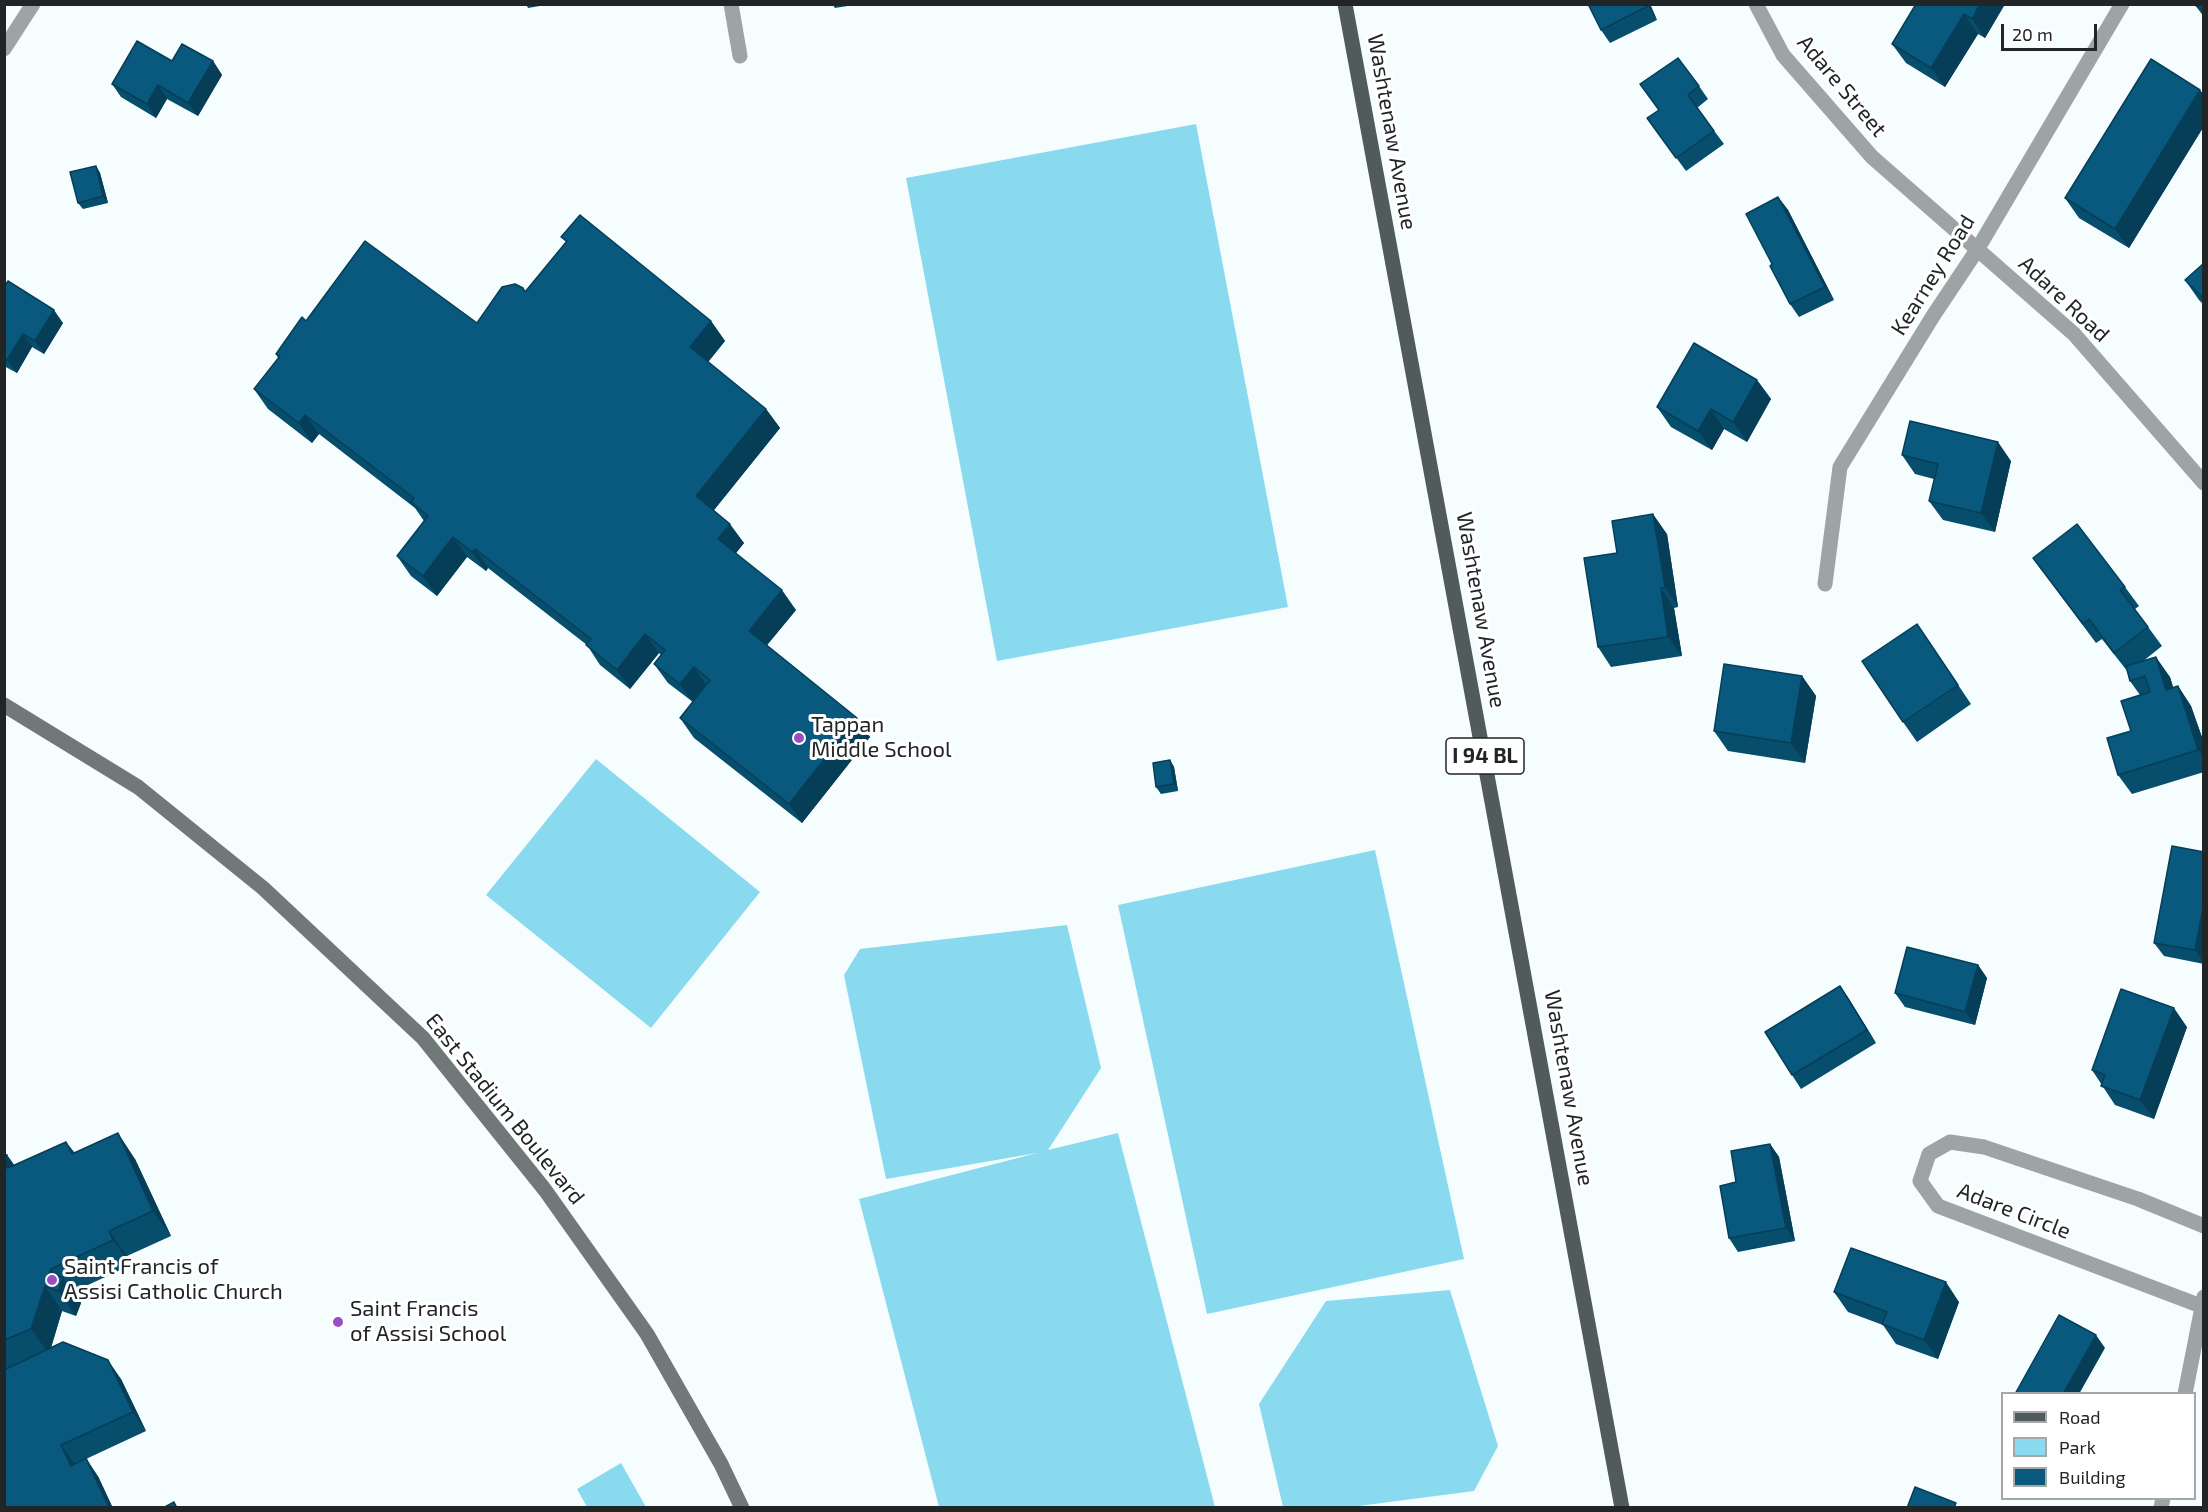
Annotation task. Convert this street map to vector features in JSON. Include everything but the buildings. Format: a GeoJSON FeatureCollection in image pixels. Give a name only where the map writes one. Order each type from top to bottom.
{"type":"FeatureCollection","features":[{"type":"Feature","properties":{"kind":"main road","name":"Washtenaw Avenue"},"geometry":{"type":"LineString","coordinates":[[1346,4],[1622,1508]]}},
{"type":"Feature","properties":{"kind":"main road","name":"East Stadium Boulevard"},"geometry":{"type":"LineString","coordinates":[[4,705],[138,787],[264,888],[423,1038],[545,1190],[647,1334],[721,1464],[742,1508]]}},
{"type":"Feature","properties":{"kind":"street"},"geometry":{"type":"LineString","coordinates":[[4,50],[33,4]]}},
{"type":"Feature","properties":{"kind":"street"},"geometry":{"type":"LineString","coordinates":[[731,4],[740,56]]}},
{"type":"Feature","properties":{"kind":"street","name":"Adare Street"},"geometry":{"type":"LineString","coordinates":[[1756,4],[1783,55],[1879,164]]}},
{"type":"Feature","properties":{"kind":"street","name":"Kearney Road"},"geometry":{"type":"LineString","coordinates":[[1825,584],[1840,467],[1933,316],[1977,250],[2122,4]]}},
{"type":"Feature","properties":{"kind":"street","name":"Adare Road"},"geometry":{"type":"LineString","coordinates":[[1879,164],[2073,334],[2204,483]]}},
{"type":"Feature","properties":{"kind":"street","name":"Adare Circle"},"geometry":{"type":"LineString","coordinates":[[2202,1301],[1938,1206],[1920,1181],[1929,1154],[1950,1142],[1984,1147],[2138,1199],[2204,1226]]}},
{"type":"Feature","properties":{"kind":"street"},"geometry":{"type":"LineString","coordinates":[[2186,1392],[2202,1301]]}},
{"type":"Feature","properties":{"kind":"green space"},"geometry":{"type":"Polygon","coordinates":[[[1196,124],[1288,607],[997,661],[906,178],[1196,124]]]}},
{"type":"Feature","properties":{"kind":"green space"},"geometry":{"type":"Polygon","coordinates":[[[596,759],[760,892],[651,1028],[486,895],[596,759]]]}},
{"type":"Feature","properties":{"kind":"green space"},"geometry":{"type":"Polygon","coordinates":[[[1375,850],[1464,1259],[1207,1314],[1118,905],[1375,850]]]}},
{"type":"Feature","properties":{"kind":"green space"},"geometry":{"type":"Polygon","coordinates":[[[1067,925],[1101,1068],[1048,1150],[1118,1133],[1215,1507],[939,1507],[859,1199],[1037,1153],[886,1179],[844,975],[860,949],[1067,925]]]}},
{"type":"Feature","properties":{"kind":"green space"},"geometry":{"type":"Polygon","coordinates":[[[1450,1290],[1498,1446],[1474,1491],[1351,1507],[1283,1507],[1259,1404],[1326,1301],[1450,1290]]]}},
{"type":"Feature","properties":{"kind":"green space"},"geometry":{"type":"Polygon","coordinates":[[[621,1463],[646,1507],[587,1507],[577,1489],[621,1463]]]}},
{"type":"Feature","properties":{"kind":"place","name":"Tappan Middle School"},"geometry":{"type":"Point","coordinates":[799,738]}},
{"type":"Feature","properties":{"kind":"place","name":"Saint Francis of Assisi Catholic Church"},"geometry":{"type":"Point","coordinates":[52,1280]}},
{"type":"Feature","properties":{"kind":"place","name":"Saint Francis of Assisi School"},"geometry":{"type":"Point","coordinates":[338,1322]}}]}
